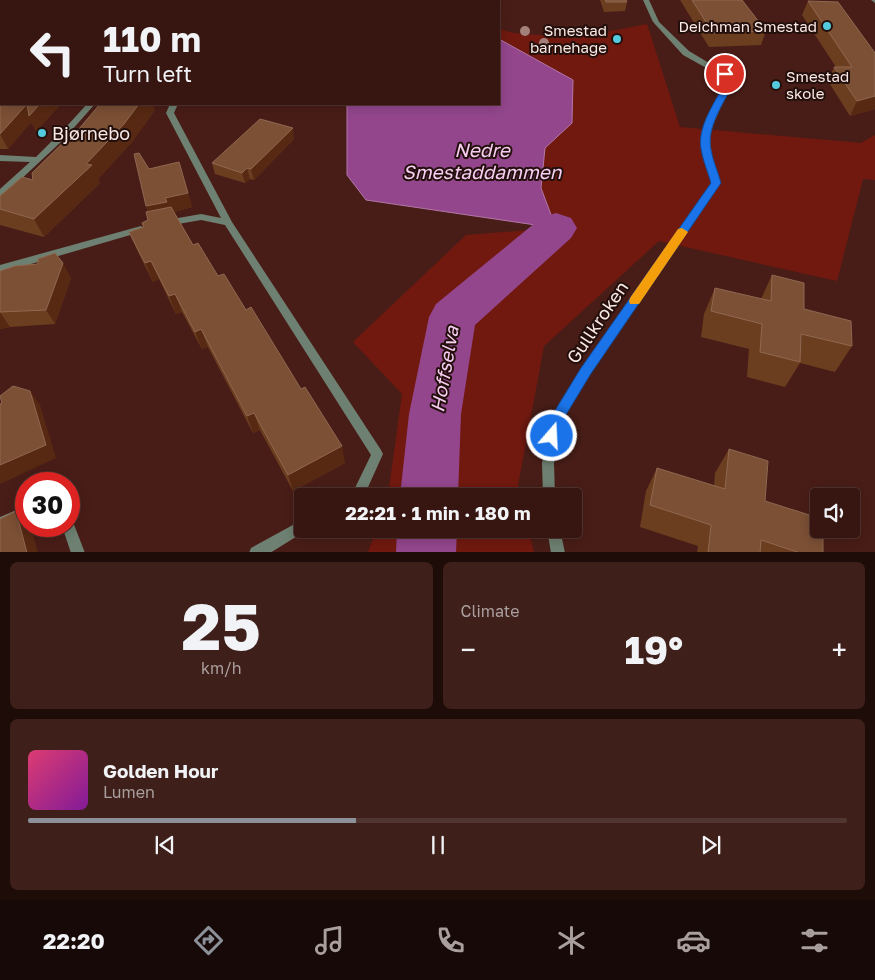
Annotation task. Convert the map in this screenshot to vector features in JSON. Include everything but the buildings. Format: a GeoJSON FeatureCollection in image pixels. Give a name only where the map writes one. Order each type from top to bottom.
{"type":"FeatureCollection","features":[{"type":"Feature","properties":{"kind":"street","name":"Gullkroken"},"geometry":{"type":"LineString","coordinates":[[549,488],[548,462],[555,422],[586,371],[716,183],[706,148],[707,131],[712,115],[731,81],[725,74],[686,53],[656,22],[646,0]]}},
{"type":"Feature","properties":{"kind":"street"},"geometry":{"type":"LineString","coordinates":[[0,194],[38,160],[81,117],[90,105]]}},
{"type":"Feature","properties":{"kind":"street"},"geometry":{"type":"LineString","coordinates":[[174,105],[170,113],[228,223],[377,454],[362,488]]}},
{"type":"Feature","properties":{"kind":"street"},"geometry":{"type":"LineString","coordinates":[[0,158],[38,160]]}},
{"type":"Feature","properties":{"kind":"street"},"geometry":{"type":"LineString","coordinates":[[0,269],[153,226],[201,217],[228,223]]}},
{"type":"Feature","properties":{"kind":"street"},"geometry":{"type":"LineString","coordinates":[[0,524],[15,517]]}},
{"type":"Feature","properties":{"kind":"street"},"geometry":{"type":"LineString","coordinates":[[256,552],[294,531]]}},
{"type":"Feature","properties":{"kind":"street"},"geometry":{"type":"LineString","coordinates":[[72,537],[78,552]]}},
{"type":"Feature","properties":{"kind":"street"},"geometry":{"type":"LineString","coordinates":[[556,538],[558,552]]}},
{"type":"Feature","properties":{"kind":"shaded area"},"geometry":{"type":"Polygon","coordinates":[[[647,24],[680,127],[861,143],[875,135],[875,180],[863,179],[837,281],[659,241],[544,346],[519,488],[389,488],[402,394],[353,342],[466,235],[556,228],[541,188],[545,147],[572,123],[572,80],[500,40],[500,29],[514,33],[576,38],[647,24]]]}},
{"type":"Feature","properties":{"kind":"shaded area"},"geometry":{"type":"Polygon","coordinates":[[[373,538],[530,538],[534,552],[368,552],[373,538]]]}},
{"type":"Feature","properties":{"kind":"water","name":"Nedre Smestaddammen"},"geometry":{"type":"Polygon","coordinates":[[[500,40],[573,80],[572,123],[545,148],[541,188],[556,228],[366,200],[347,175],[347,106],[500,105],[500,40]]]}},
{"type":"Feature","properties":{"kind":"waterway","name":"Hoffselva"},"geometry":{"type":"LineString","coordinates":[[430,488],[435,414],[453,317],[556,228]]}},
{"type":"Feature","properties":{"kind":"waterway","name":"Hoffselva"},"geometry":{"type":"LineString","coordinates":[[426,552],[427,538]]}},
{"type":"Feature","properties":{"kind":"slow traffic"},"geometry":{"type":"LineString","coordinates":[[634,301],[682,232]]}},
{"type":"Feature","properties":{"kind":"place","name":"Deichman Smestad"},"geometry":{"type":"Point","coordinates":[827,26]}},
{"type":"Feature","properties":{"kind":"place","name":"Smestad barnehage"},"geometry":{"type":"Point","coordinates":[617,39]}},
{"type":"Feature","properties":{"kind":"place","name":"Smestad skole"},"geometry":{"type":"Point","coordinates":[776,85]}},
{"type":"Feature","properties":{"kind":"place","name":"Bjørnebo"},"geometry":{"type":"Point","coordinates":[42,133]}},
{"type":"Feature","properties":{"kind":"route"},"geometry":{"type":"LineString","coordinates":[[552,436],[555,422],[586,371],[716,183],[706,148],[707,131],[712,115],[731,81],[725,74]]}}]}
